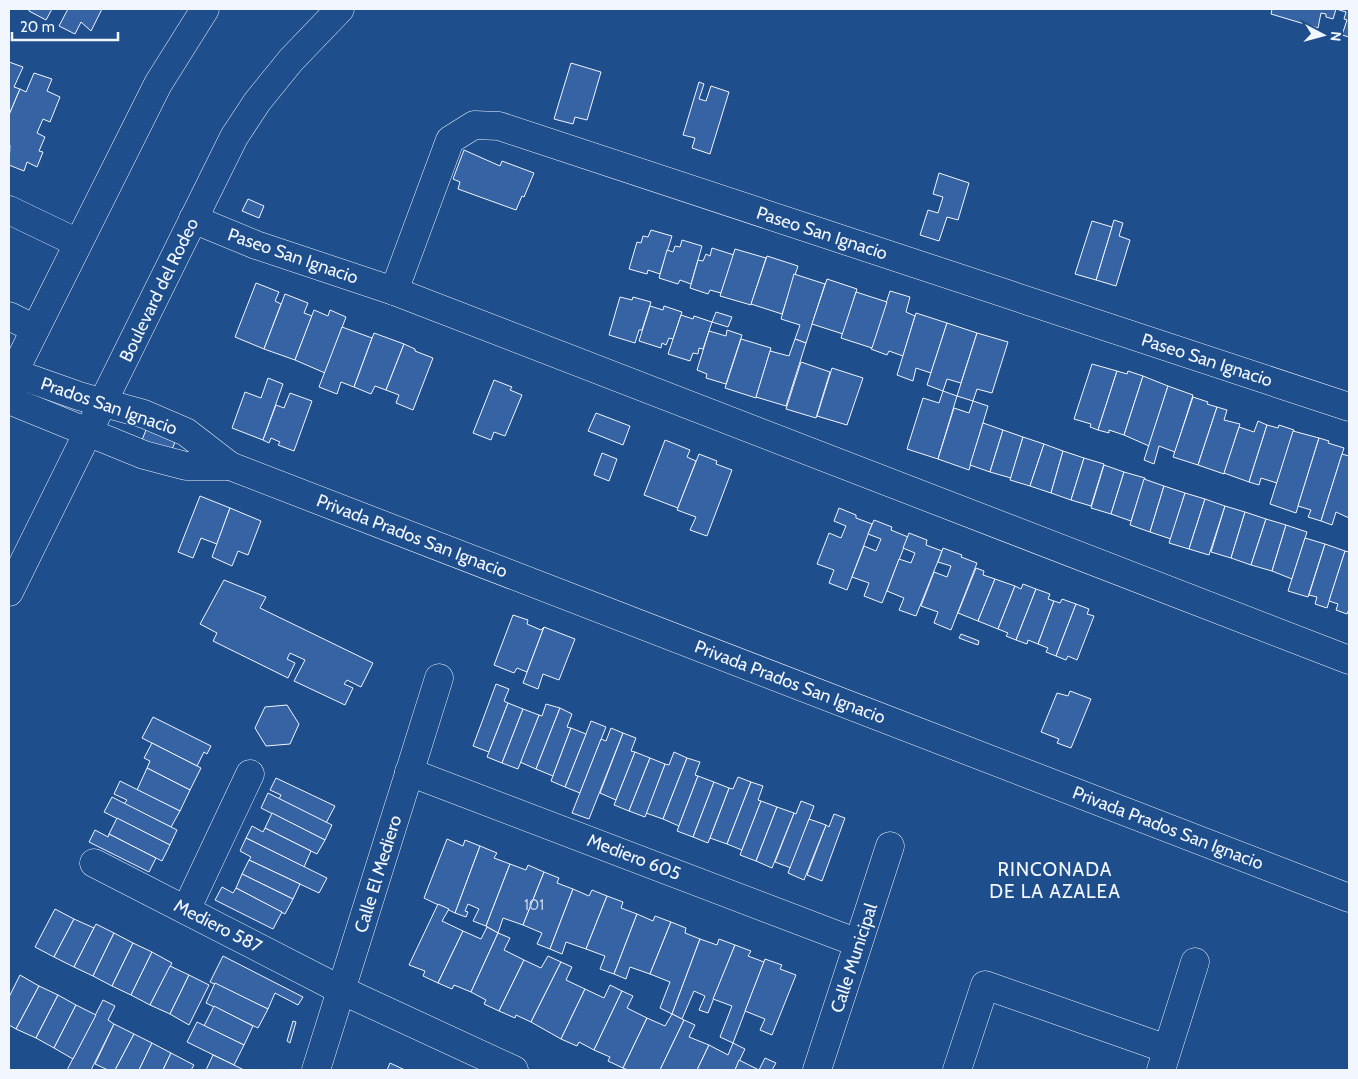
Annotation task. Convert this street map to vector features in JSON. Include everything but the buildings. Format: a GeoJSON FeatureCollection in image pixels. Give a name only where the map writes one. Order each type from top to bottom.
{"type":"FeatureCollection","features":[{"type":"Feature","properties":{"kind":"street"},"geometry":{"type":"LineString","coordinates":[[12,378],[158,84],[205,9]]}},
{"type":"Feature","properties":{"kind":"street","name":"Boulevard del Rodeo"},"geometry":{"type":"LineString","coordinates":[[9,592],[234,137],[256,102],[291,60],[340,9]]}},
{"type":"Feature","properties":{"kind":"street","name":"Paseo San Ignacio"},"geometry":{"type":"LineString","coordinates":[[394,291],[450,140],[474,125],[499,126],[1349,407]]}},
{"type":"Feature","properties":{"kind":"street"},"geometry":{"type":"LineString","coordinates":[[9,210],[78,243]]}},
{"type":"Feature","properties":{"kind":"street","name":"Paseo San Ignacio"},"geometry":{"type":"LineString","coordinates":[[193,220],[256,245],[394,291],[1349,660]]}},
{"type":"Feature","properties":{"kind":"street"},"geometry":{"type":"LineString","coordinates":[[9,316],[35,329]]}},
{"type":"Feature","properties":{"kind":"street","name":"Prados San Ignacio"},"geometry":{"type":"LineString","coordinates":[[12,378],[144,414],[186,432],[230,466]]}},
{"type":"Feature","properties":{"kind":"street","name":"Prados San Ignacio"},"geometry":{"type":"LineString","coordinates":[[9,400],[88,431],[134,452],[186,466],[230,466]]}},
{"type":"Feature","properties":{"kind":"street","name":"Privada Prados San Ignacio"},"geometry":{"type":"LineString","coordinates":[[230,466],[1349,898]]}},
{"type":"Feature","properties":{"kind":"street","name":"Calle El Mediero"},"geometry":{"type":"LineString","coordinates":[[316,1070],[439,678]]}},
{"type":"Feature","properties":{"kind":"street","name":"Mediero 605"},"geometry":{"type":"LineString","coordinates":[[410,772],[858,943]]}},
{"type":"Feature","properties":{"kind":"street"},"geometry":{"type":"LineString","coordinates":[[186,910],[250,774]]}},
{"type":"Feature","properties":{"kind":"street","name":"Calle Municipal"},"geometry":{"type":"LineString","coordinates":[[817,1070],[890,846]]}},
{"type":"Feature","properties":{"kind":"street","name":"Mediero 587"},"geometry":{"type":"LineString","coordinates":[[94,863],[341,990],[514,1070]]}},
{"type":"Feature","properties":{"kind":"street"},"geometry":{"type":"LineString","coordinates":[[957,1070],[985,985],[1164,1060],[1195,962]]}},
{"type":"Feature","properties":{"kind":"district","name":"RINCONADA DE LA AZALEA"},"geometry":{"type":"Point","coordinates":[1055,880]}}]}
